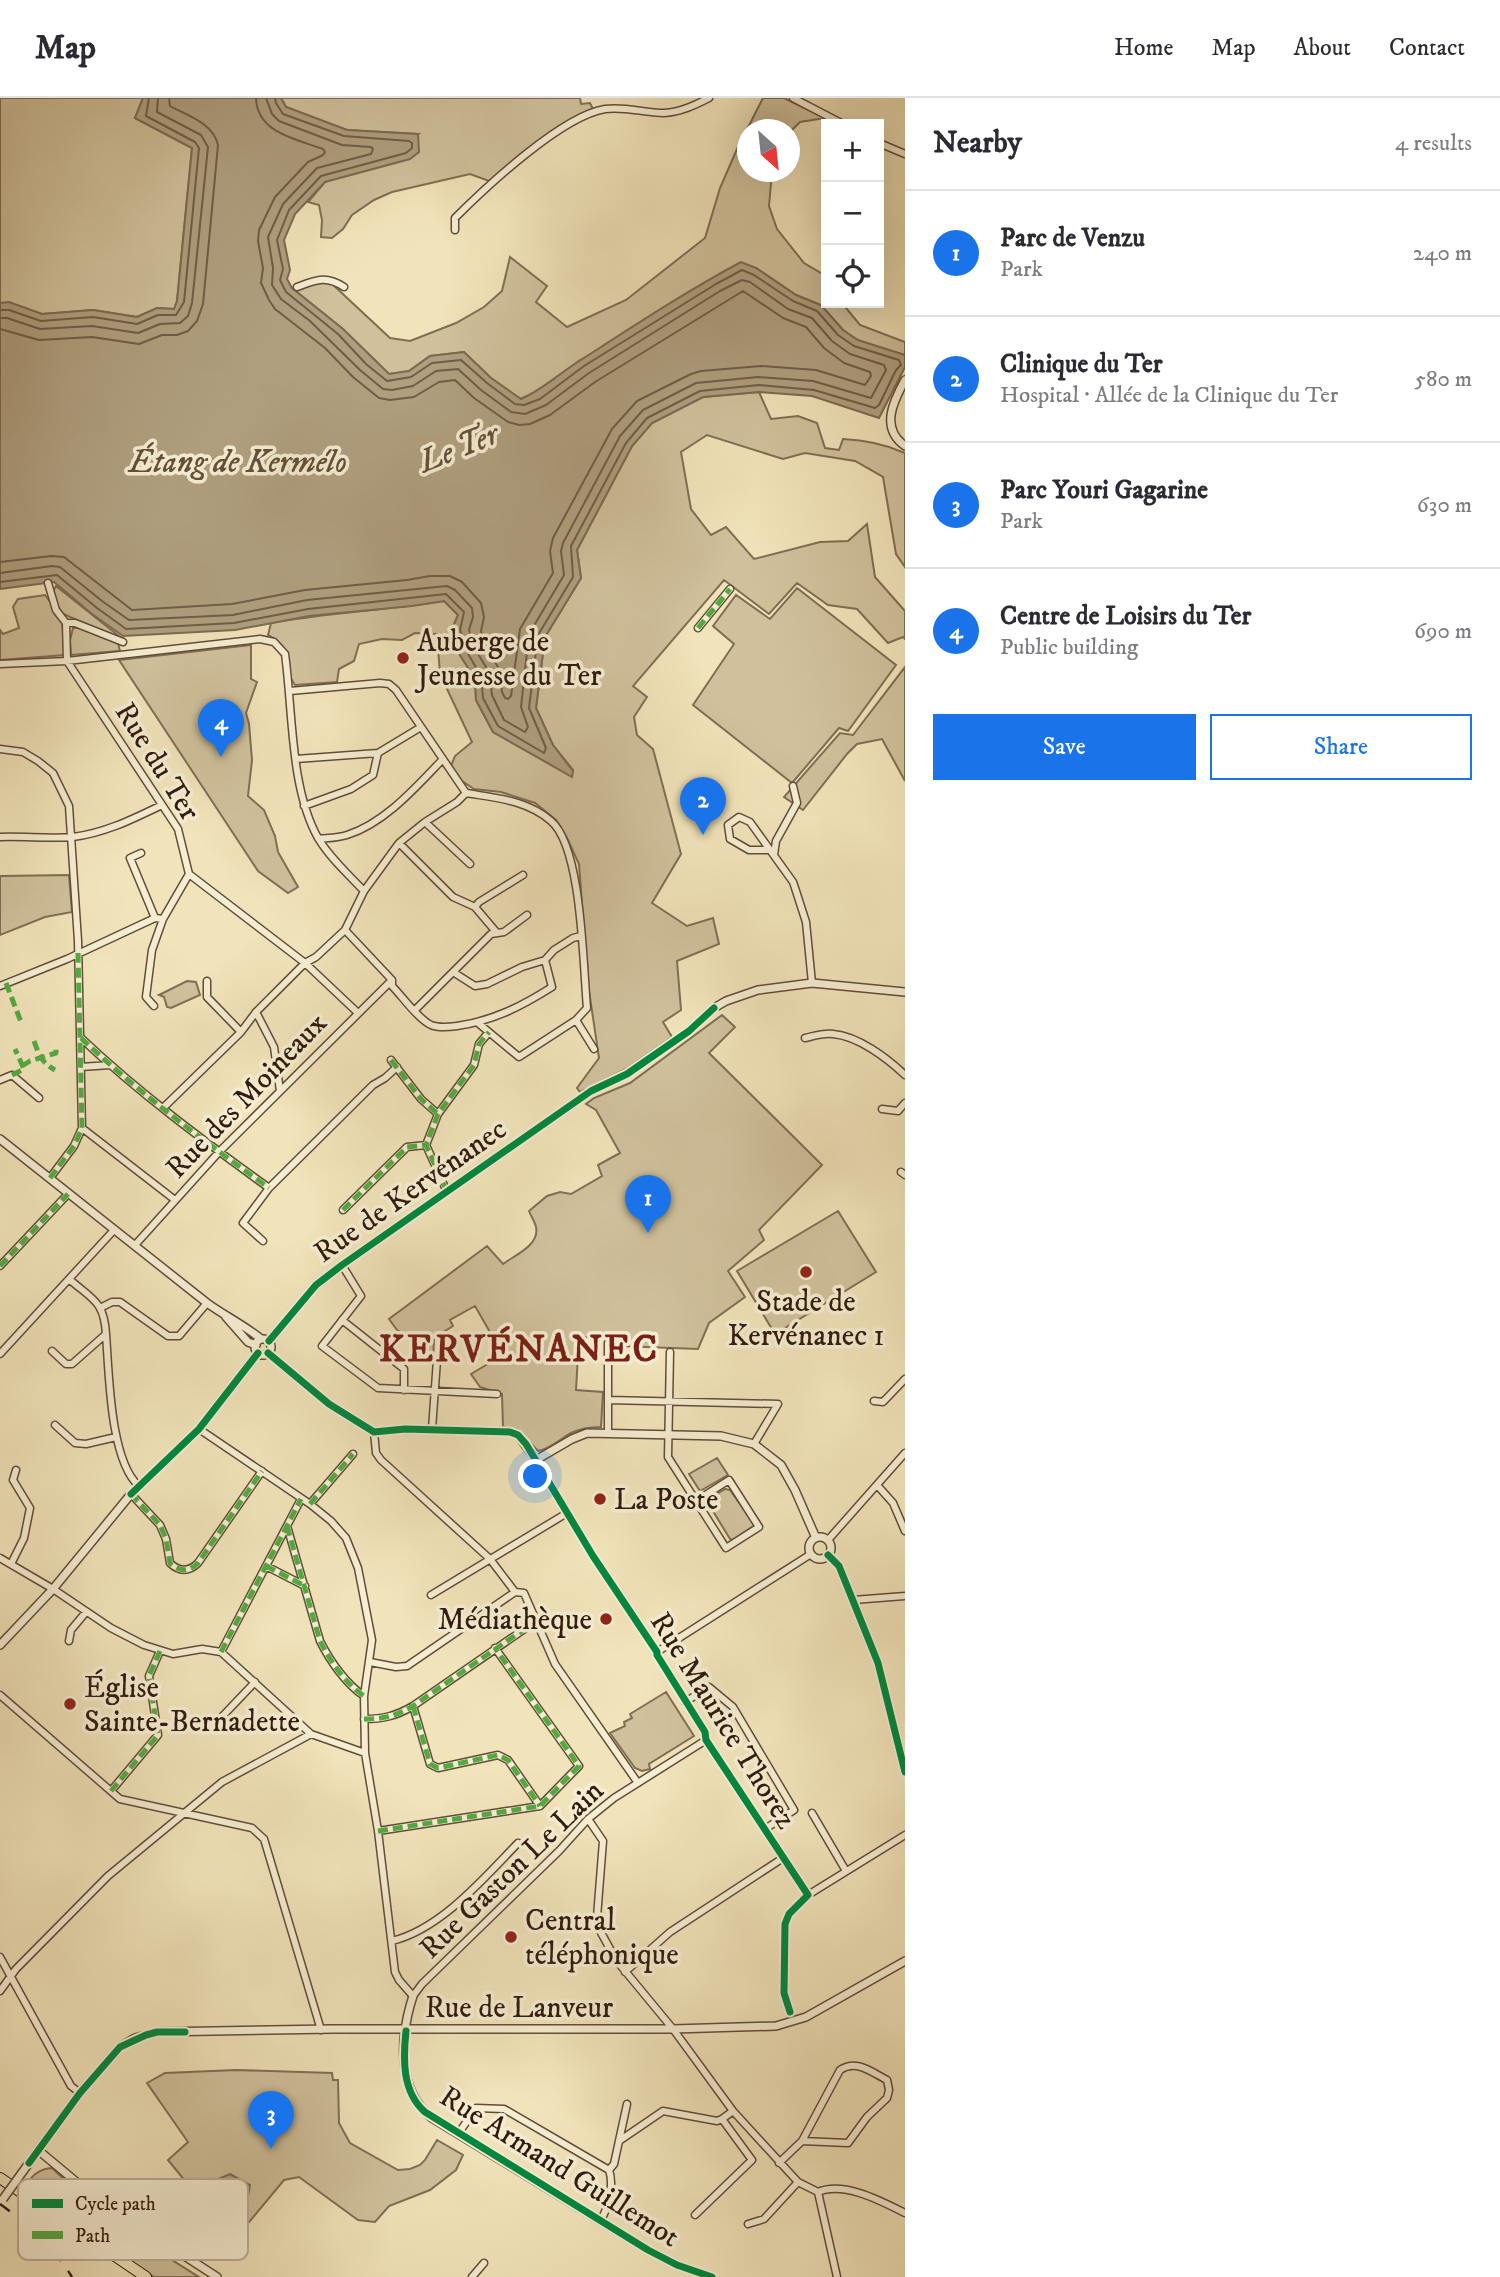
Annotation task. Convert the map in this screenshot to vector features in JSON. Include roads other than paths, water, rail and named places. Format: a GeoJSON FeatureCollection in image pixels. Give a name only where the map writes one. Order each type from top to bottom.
{"type":"FeatureCollection","features":[{"type":"Feature","properties":{"kind":"main road"},"geometry":{"type":"LineString","coordinates":[[0,2178],[18,2190]]}},
{"type":"Feature","properties":{"kind":"main road"},"geometry":{"type":"LineString","coordinates":[[121,2260],[146,2277]]}},
{"type":"Feature","properties":{"kind":"street"},"geometry":{"type":"LineString","coordinates":[[456,230],[455,218],[527,153],[585,116],[615,108],[653,112],[677,111],[709,98]]}},
{"type":"Feature","properties":{"kind":"street"},"geometry":{"type":"LineString","coordinates":[[793,98],[833,119]]}},
{"type":"Feature","properties":{"kind":"street"},"geometry":{"type":"LineString","coordinates":[[884,145],[905,154]]}},
{"type":"Feature","properties":{"kind":"street"},"geometry":{"type":"LineString","coordinates":[[297,287],[316,280],[334,280],[344,287]]}},
{"type":"Feature","properties":{"kind":"street"},"geometry":{"type":"LineString","coordinates":[[905,380],[891,412],[890,424],[895,437],[905,446]]}},
{"type":"Feature","properties":{"kind":"street"},"geometry":{"type":"LineString","coordinates":[[47,583],[56,610],[66,623],[67,661]]}},
{"type":"Feature","properties":{"kind":"street"},"geometry":{"type":"LineString","coordinates":[[698,628],[730,589]]}},
{"type":"Feature","properties":{"kind":"street"},"geometry":{"type":"LineString","coordinates":[[66,623],[75,623],[123,642]]}},
{"type":"Feature","properties":{"kind":"street"},"geometry":{"type":"LineString","coordinates":[[0,664],[67,661],[260,639],[274,642],[285,654],[304,806],[319,839],[364,891]]}},
{"type":"Feature","properties":{"kind":"street","name":"Rue du Ter"},"geometry":{"type":"LineString","coordinates":[[67,661],[178,829],[188,874]]}},
{"type":"Feature","properties":{"kind":"street"},"geometry":{"type":"LineString","coordinates":[[290,691],[389,684],[396,690],[466,793],[520,803],[535,809],[554,822],[564,839],[572,861],[587,1008],[576,1020],[519,1056],[478,1023]]}},
{"type":"Feature","properties":{"kind":"street"},"geometry":{"type":"LineString","coordinates":[[296,758],[378,753],[421,727]]}},
{"type":"Feature","properties":{"kind":"street"},"geometry":{"type":"LineString","coordinates":[[0,749],[23,752],[53,773],[69,806],[78,953],[82,1128],[74,1146],[50,1178]]}},
{"type":"Feature","properties":{"kind":"street"},"geometry":{"type":"LineString","coordinates":[[304,806],[351,789],[373,775],[378,753]]}},
{"type":"Feature","properties":{"kind":"street"},"geometry":{"type":"LineString","coordinates":[[319,839],[347,835],[369,824],[406,796],[443,759]]}},
{"type":"Feature","properties":{"kind":"street"},"geometry":{"type":"LineString","coordinates":[[772,853],[797,803],[793,786]]}},
{"type":"Feature","properties":{"kind":"street"},"geometry":{"type":"LineString","coordinates":[[163,1108],[241,1032],[256,1012],[306,963],[345,930],[364,891],[399,843],[466,793]]}},
{"type":"Feature","properties":{"kind":"street"},"geometry":{"type":"LineString","coordinates":[[0,837],[72,837],[104,831],[162,805]]}},
{"type":"Feature","properties":{"kind":"street"},"geometry":{"type":"LineString","coordinates":[[772,853],[749,850],[730,839],[728,825],[739,817],[750,822],[793,882],[806,922],[812,983]]}},
{"type":"Feature","properties":{"kind":"street"},"geometry":{"type":"LineString","coordinates":[[425,822],[470,864]]}},
{"type":"Feature","properties":{"kind":"street"},"geometry":{"type":"LineString","coordinates":[[399,843],[453,897],[475,907],[497,933]]}},
{"type":"Feature","properties":{"kind":"street"},"geometry":{"type":"LineString","coordinates":[[141,853],[130,858],[159,918]]}},
{"type":"Feature","properties":{"kind":"street"},"geometry":{"type":"LineString","coordinates":[[154,1006],[146,997],[159,918],[188,874],[306,963],[358,1013]]}},
{"type":"Feature","properties":{"kind":"street"},"geometry":{"type":"LineString","coordinates":[[475,907],[523,875]]}},
{"type":"Feature","properties":{"kind":"street"},"geometry":{"type":"LineString","coordinates":[[415,1010],[491,934],[504,932],[527,915]]}},
{"type":"Feature","properties":{"kind":"street"},"geometry":{"type":"LineString","coordinates":[[0,986],[159,918]]}},
{"type":"Feature","properties":{"kind":"street"},"geometry":{"type":"LineString","coordinates":[[345,930],[392,980],[392,986],[432,1025],[450,1027],[478,1023],[521,1007],[552,987],[545,960]]}},
{"type":"Feature","properties":{"kind":"street"},"geometry":{"type":"LineString","coordinates":[[453,972],[475,986],[488,984],[522,967],[545,960],[554,950],[581,936]]}},
{"type":"Feature","properties":{"kind":"street","name":"Rue des Moineaux"},"geometry":{"type":"LineString","coordinates":[[135,1245],[219,1152],[392,980]]}},
{"type":"Feature","properties":{"kind":"street"},"geometry":{"type":"LineString","coordinates":[[206,981],[207,997],[241,1032]]}},
{"type":"Feature","properties":{"kind":"street","name":"Rue de Kervénanec"},"geometry":{"type":"LineString","coordinates":[[0,1645],[53,1589],[131,1494],[199,1429],[261,1344],[316,1285],[342,1265],[591,1091],[627,1074],[689,1031],[714,1008],[726,1001],[758,990],[812,983],[905,992]]}},
{"type":"Feature","properties":{"kind":"street"},"geometry":{"type":"LineString","coordinates":[[256,1012],[275,1047],[280,1091]]}},
{"type":"Feature","properties":{"kind":"street"},"geometry":{"type":"LineString","coordinates":[[576,1020],[594,1049]]}},
{"type":"Feature","properties":{"kind":"street"},"geometry":{"type":"LineString","coordinates":[[447,1192],[426,1146],[438,1114],[474,1065],[479,1044],[489,1032]]}},
{"type":"Feature","properties":{"kind":"street"},"geometry":{"type":"LineString","coordinates":[[805,1038],[820,1034],[850,1038],[902,1073],[905,1062]]}},
{"type":"Feature","properties":{"kind":"street"},"geometry":{"type":"LineString","coordinates":[[81,1038],[163,1108],[269,1188]]}},
{"type":"Feature","properties":{"kind":"street"},"geometry":{"type":"LineString","coordinates":[[391,1060],[421,1099],[438,1114]]}},
{"type":"Feature","properties":{"kind":"street"},"geometry":{"type":"LineString","coordinates":[[81,1067],[110,1065]]}},
{"type":"Feature","properties":{"kind":"street"},"geometry":{"type":"LineString","coordinates":[[263,1241],[243,1223],[269,1188],[373,1085],[397,1067]]}},
{"type":"Feature","properties":{"kind":"street"},"geometry":{"type":"LineString","coordinates":[[0,1080],[12,1075],[39,1098]]}},
{"type":"Feature","properties":{"kind":"street"},"geometry":{"type":"LineString","coordinates":[[882,1109],[898,1111],[905,1103]]}},
{"type":"Feature","properties":{"kind":"street"},"geometry":{"type":"LineString","coordinates":[[82,1128],[175,1200]]}},
{"type":"Feature","properties":{"kind":"street"},"geometry":{"type":"LineString","coordinates":[[0,1139],[207,1303],[226,1317],[239,1322],[261,1344],[271,1348],[268,1353],[262,1355],[261,1344]]}},
{"type":"Feature","properties":{"kind":"street"},"geometry":{"type":"LineString","coordinates":[[343,1210],[407,1146],[426,1146]]}},
{"type":"Feature","properties":{"kind":"street"},"geometry":{"type":"LineString","coordinates":[[0,1265],[68,1194]]}},
{"type":"Feature","properties":{"kind":"street"},"geometry":{"type":"LineString","coordinates":[[0,1354],[114,1230]]}},
{"type":"Feature","properties":{"kind":"street"},"geometry":{"type":"LineString","coordinates":[[342,1265],[361,1296],[322,1346],[378,1388],[497,1394]]}},
{"type":"Feature","properties":{"kind":"street"},"geometry":{"type":"LineString","coordinates":[[69,1279],[102,1307],[116,1437],[131,1480],[139,1486]]}},
{"type":"Feature","properties":{"kind":"street"},"geometry":{"type":"LineString","coordinates":[[102,1307],[120,1301],[174,1338],[179,1336],[207,1303]]}},
{"type":"Feature","properties":{"kind":"street"},"geometry":{"type":"LineString","coordinates":[[342,1320],[404,1369],[404,1390]]}},
{"type":"Feature","properties":{"kind":"street"},"geometry":{"type":"LineString","coordinates":[[52,1351],[66,1364],[72,1364],[106,1334]]}},
{"type":"Feature","properties":{"kind":"street"},"geometry":{"type":"LineString","coordinates":[[608,1343],[608,1433]]}},
{"type":"Feature","properties":{"kind":"street"},"geometry":{"type":"LineString","coordinates":[[670,1352],[668,1457],[696,1501],[726,1548],[759,1527],[729,1480],[696,1501]]}},
{"type":"Feature","properties":{"kind":"street"},"geometry":{"type":"LineString","coordinates":[[268,1353],[330,1405],[374,1432],[388,1429],[510,1432],[518,1435],[536,1460],[587,1433],[721,1436],[754,1444],[780,1465],[790,1479],[816,1538]]}},
{"type":"Feature","properties":{"kind":"street"},"geometry":{"type":"LineString","coordinates":[[432,1429],[437,1360]]}},
{"type":"Feature","properties":{"kind":"street"},"geometry":{"type":"LineString","coordinates":[[874,1401],[883,1402],[905,1379]]}},
{"type":"Feature","properties":{"kind":"street"},"geometry":{"type":"LineString","coordinates":[[608,1400],[778,1404],[754,1444]]}},
{"type":"Feature","properties":{"kind":"street"},"geometry":{"type":"LineString","coordinates":[[55,1424],[71,1442],[78,1444],[116,1437]]}},
{"type":"Feature","properties":{"kind":"street"},"geometry":{"type":"LineString","coordinates":[[199,1429],[331,1521],[342,1534],[358,1568],[372,1633],[365,1696],[365,1753],[378,1831],[395,1972],[413,1996]]}},
{"type":"Feature","properties":{"kind":"street"},"geometry":{"type":"LineString","coordinates":[[374,1432],[376,1453],[381,1460],[490,1559],[516,1592]]}},
{"type":"Feature","properties":{"kind":"street"},"geometry":{"type":"LineString","coordinates":[[828,1540],[905,1453]]}},
{"type":"Feature","properties":{"kind":"street"},"geometry":{"type":"LineString","coordinates":[[310,1504],[353,1454]]}},
{"type":"Feature","properties":{"kind":"street","name":"Rue Maurice Thorez"},"geometry":{"type":"LineString","coordinates":[[536,1460],[657,1652],[705,1732],[706,1740],[808,1895]]}},
{"type":"Feature","properties":{"kind":"street"},"geometry":{"type":"LineString","coordinates":[[11,1564],[24,1538],[30,1508],[13,1480],[16,1470]]}},
{"type":"Feature","properties":{"kind":"street"},"geometry":{"type":"LineString","coordinates":[[131,1494],[160,1525],[166,1539],[170,1563],[180,1570],[187,1570],[198,1563],[262,1471]]}},
{"type":"Feature","properties":{"kind":"street"},"geometry":{"type":"LineString","coordinates":[[877,1485],[893,1503],[905,1531]]}},
{"type":"Feature","properties":{"kind":"street"},"geometry":{"type":"LineString","coordinates":[[221,1652],[301,1499]]}},
{"type":"Feature","properties":{"kind":"street"},"geometry":{"type":"LineString","coordinates":[[431,1595],[567,1513]]}},
{"type":"Feature","properties":{"kind":"street"},"geometry":{"type":"LineString","coordinates":[[287,1526],[320,1641],[327,1655],[356,1691],[365,1696]]}},
{"type":"Feature","properties":{"kind":"street"},"geometry":{"type":"LineString","coordinates":[[816,1538],[828,1540],[831,1546],[828,1555],[822,1558],[811,1554],[809,1545],[816,1538]]}},
{"type":"Feature","properties":{"kind":"street"},"geometry":{"type":"LineString","coordinates":[[657,1652],[811,1554]]}},
{"type":"Feature","properties":{"kind":"street"},"geometry":{"type":"LineString","coordinates":[[828,1555],[839,1566],[878,1663],[905,1772]]}},
{"type":"Feature","properties":{"kind":"street"},"geometry":{"type":"LineString","coordinates":[[0,1558],[111,1628],[160,1651],[173,1654],[202,1649],[221,1652],[311,1734],[365,1753]]}},
{"type":"Feature","properties":{"kind":"street"},"geometry":{"type":"LineString","coordinates":[[266,1566],[305,1586]]}},
{"type":"Feature","properties":{"kind":"street"},"geometry":{"type":"LineString","coordinates":[[370,1662],[396,1667],[407,1666],[516,1592],[524,1593],[555,1664],[638,1783]]}},
{"type":"Feature","properties":{"kind":"street"},"geometry":{"type":"LineString","coordinates":[[853,1600],[905,1596]]}},
{"type":"Feature","properties":{"kind":"street"},"geometry":{"type":"LineString","coordinates":[[69,1641],[71,1630],[86,1612]]}},
{"type":"Feature","properties":{"kind":"street"},"geometry":{"type":"LineString","coordinates":[[364,1719],[382,1719],[399,1714],[536,1621]]}},
{"type":"Feature","properties":{"kind":"street"},"geometry":{"type":"LineString","coordinates":[[378,1831],[540,1806],[579,1766],[495,1648]]}},
{"type":"Feature","properties":{"kind":"street"},"geometry":{"type":"LineString","coordinates":[[111,1791],[158,1735],[149,1676],[160,1651]]}},
{"type":"Feature","properties":{"kind":"street"},"geometry":{"type":"LineString","coordinates":[[217,1722],[255,1682]]}},
{"type":"Feature","properties":{"kind":"street"},"geometry":{"type":"LineString","coordinates":[[685,1702],[709,1687],[733,1707],[794,1810],[765,1829]]}},
{"type":"Feature","properties":{"kind":"street"},"geometry":{"type":"LineString","coordinates":[[0,1695],[120,1799],[253,1828],[264,1839],[321,2030]]}},
{"type":"Feature","properties":{"kind":"street"},"geometry":{"type":"LineString","coordinates":[[413,1706],[430,1764],[438,1768],[498,1755],[508,1760],[540,1806]]}},
{"type":"Feature","properties":{"kind":"street"},"geometry":{"type":"LineString","coordinates":[[0,1991],[16,1969],[107,1876],[222,1783],[311,1734]]}},
{"type":"Feature","properties":{"kind":"street","name":"Rue Gaston Le Lain"},"geometry":{"type":"LineString","coordinates":[[406,2031],[413,1996],[422,1984],[559,1851],[588,1819],[614,1798],[706,1740]]}},
{"type":"Feature","properties":{"kind":"street"},"geometry":{"type":"LineString","coordinates":[[812,1813],[846,1871]]}},
{"type":"Feature","properties":{"kind":"street"},"geometry":{"type":"LineString","coordinates":[[588,1819],[603,1840],[597,1917],[598,1927],[615,1960],[673,2029],[733,2111],[798,2182],[818,2192]]}},
{"type":"Feature","properties":{"kind":"street"},"geometry":{"type":"LineString","coordinates":[[790,2012],[784,1993],[785,1924],[789,1913],[808,1895],[905,1835]]}},
{"type":"Feature","properties":{"kind":"street"},"geometry":{"type":"LineString","coordinates":[[392,1941],[402,1939],[435,1921],[477,1886],[518,1843]]}},
{"type":"Feature","properties":{"kind":"street"},"geometry":{"type":"LineString","coordinates":[[625,1972],[670,1932],[783,1858]]}},
{"type":"Feature","properties":{"kind":"street"},"geometry":{"type":"LineString","coordinates":[[0,1957],[66,2078],[73,2089],[80,2093],[1,2201]]}},
{"type":"Feature","properties":{"kind":"street","name":"Rue de Lanveur"},"geometry":{"type":"LineString","coordinates":[[80,2093],[120,2047],[135,2038],[157,2032],[776,2026],[792,2022],[905,1961]]}},
{"type":"Feature","properties":{"kind":"street","name":"Rue Armand Guillemot"},"geometry":{"type":"LineString","coordinates":[[406,2031],[404,2065],[413,2098],[425,2112],[648,2250],[677,2265],[712,2277]]}},
{"type":"Feature","properties":{"kind":"street"},"geometry":{"type":"LineString","coordinates":[[779,2163],[802,2141],[841,2070],[856,2064],[887,2080],[887,2098],[867,2117],[848,2143],[802,2141]]}},
{"type":"Feature","properties":{"kind":"street"},"geometry":{"type":"LineString","coordinates":[[609,2170],[614,2164],[627,2104]]}},
{"type":"Feature","properties":{"kind":"street"},"geometry":{"type":"LineString","coordinates":[[458,2134],[476,2108],[504,2109],[609,2170],[612,2179],[605,2212],[600,2221]]}},
{"type":"Feature","properties":{"kind":"street"},"geometry":{"type":"LineString","coordinates":[[619,2140],[663,2111],[717,2121],[733,2111]]}},
{"type":"Feature","properties":{"kind":"street"},"geometry":{"type":"LineString","coordinates":[[695,2215],[752,2160],[722,2119]]}},
{"type":"Feature","properties":{"kind":"street"},"geometry":{"type":"LineString","coordinates":[[38,2150],[73,2179]]}},
{"type":"Feature","properties":{"kind":"street"},"geometry":{"type":"LineString","coordinates":[[748,2224],[764,2219],[798,2182]]}},
{"type":"Feature","properties":{"kind":"street"},"geometry":{"type":"LineString","coordinates":[[818,2192],[826,2188],[869,2195],[905,2213]]}},
{"type":"Feature","properties":{"kind":"street"},"geometry":{"type":"LineString","coordinates":[[818,2192],[837,2277]]}},
{"type":"Feature","properties":{"kind":"street"},"geometry":{"type":"LineString","coordinates":[[190,2260],[216,2277]]}},
{"type":"Feature","properties":{"kind":"street"},"geometry":{"type":"LineString","coordinates":[[472,2277],[484,2263]]}},
{"type":"Feature","properties":{"kind":"water","name":"Étang de Kermélo"},"geometry":{"type":"Polygon","coordinates":[[[143,98],[281,98],[286,107],[347,130],[418,134],[419,152],[410,159],[325,182],[295,214],[284,240],[290,270],[287,279],[292,288],[343,329],[389,374],[409,371],[430,356],[464,352],[491,378],[521,399],[661,308],[741,262],[756,268],[796,295],[821,305],[843,330],[858,340],[905,355],[905,367],[879,418],[812,396],[759,392],[703,397],[652,423],[632,446],[577,550],[581,578],[545,637],[536,708],[553,745],[573,771],[572,777],[493,732],[476,700],[475,679],[460,655],[452,629],[458,615],[444,601],[309,616],[235,630],[123,636],[54,582],[0,589],[0,303],[9,302],[42,314],[93,310],[137,317],[157,308],[174,309],[192,148],[135,118],[143,98]]]}},
{"type":"Feature","properties":{"kind":"water"},"geometry":{"type":"Polygon","coordinates":[[[230,2174],[239,2179],[218,2179],[230,2174]]]}},
{"type":"Feature","properties":{"kind":"railway"},"geometry":{"type":"LineString","coordinates":[[0,2204],[18,2218]]}},
{"type":"Feature","properties":{"kind":"railway"},"geometry":{"type":"LineString","coordinates":[[60,2260],[72,2277]]}},
{"type":"Feature","properties":{"kind":"place","name":"Auberge de Jeunesse du Ter"},"geometry":{"type":"Point","coordinates":[403,658]}},
{"type":"Feature","properties":{"kind":"place","name":"Centre de Loisirs du Ter"},"geometry":{"type":"Point","coordinates":[221,757]}},
{"type":"Feature","properties":{"kind":"place","name":"Clinique du Ter"},"geometry":{"type":"Point","coordinates":[703,835]}},
{"type":"Feature","properties":{"kind":"place","name":"Parc de Venzu"},"geometry":{"type":"Point","coordinates":[648,1233]}},
{"type":"Feature","properties":{"kind":"place","name":"Stade de Kervénanec 1"},"geometry":{"type":"Point","coordinates":[806,1272]}},
{"type":"Feature","properties":{"kind":"place","name":"La Poste"},"geometry":{"type":"Point","coordinates":[600,1499]}},
{"type":"Feature","properties":{"kind":"place","name":"Médiathèque"},"geometry":{"type":"Point","coordinates":[606,1619]}},
{"type":"Feature","properties":{"kind":"place","name":"Église Sainte-Bernadette"},"geometry":{"type":"Point","coordinates":[70,1704]}},
{"type":"Feature","properties":{"kind":"place","name":"Central téléphonique"},"geometry":{"type":"Point","coordinates":[511,1937]}},
{"type":"Feature","properties":{"kind":"place","name":"Parc Youri Gagarine"},"geometry":{"type":"Point","coordinates":[271,2149]}},
{"type":"Feature","properties":{"kind":"district","name":"KERVÉNANEC"},"geometry":{"type":"Point","coordinates":[519,1348]}},
{"type":"Feature","properties":{"kind":"water label","name":"Le Ter"},"geometry":{"type":"Point","coordinates":[458,447]}}]}
